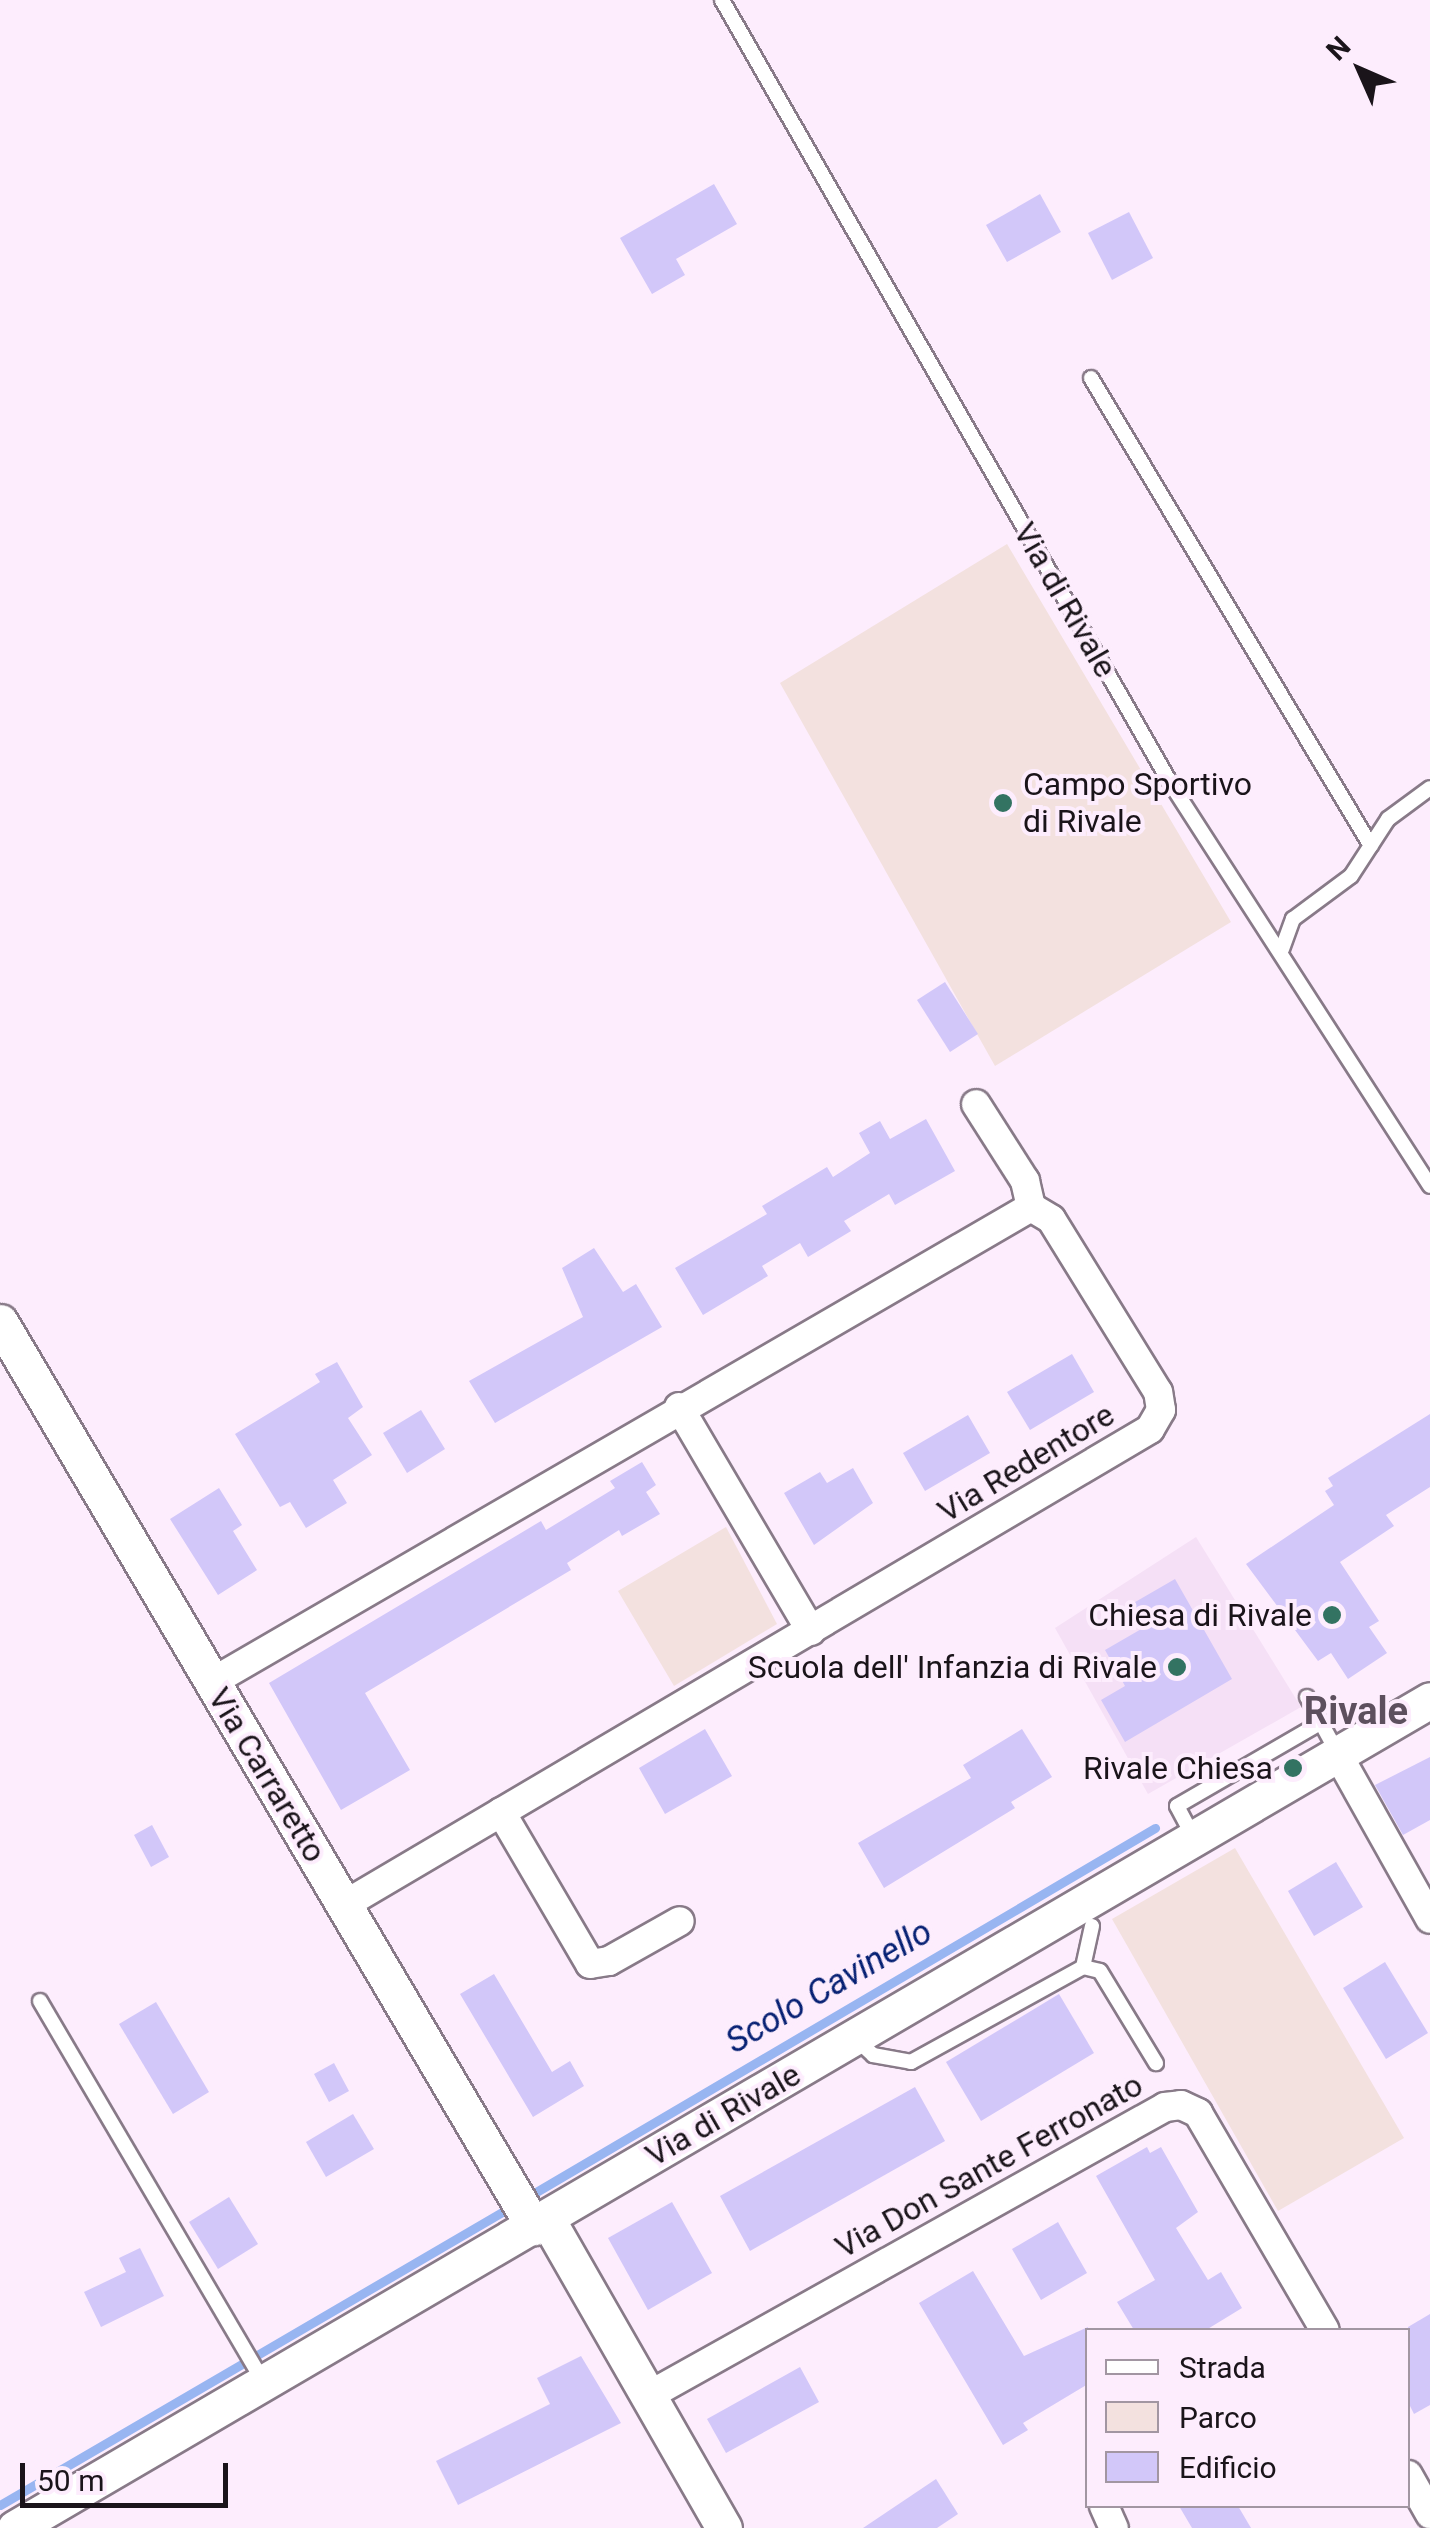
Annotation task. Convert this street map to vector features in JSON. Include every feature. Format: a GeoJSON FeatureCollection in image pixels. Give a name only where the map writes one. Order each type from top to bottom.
{"type":"FeatureCollection","features":[{"type":"Feature","properties":{"kind":"street","name":"Via Redentore"},"geometry":{"type":"LineString","coordinates":[[344,1905],[1138,1439],[1158,1418],[1152,1382],[1051,1220],[1031,1207],[1026,1181],[976,1104]]}},
{"type":"Feature","properties":{"kind":"street"},"geometry":{"type":"LineString","coordinates":[[212,1682],[680,1407],[1031,1207]]}},
{"type":"Feature","properties":{"kind":"street","name":"Via Carraretto"},"geometry":{"type":"LineString","coordinates":[[0,1322],[344,1905],[648,2396],[724,2528]]}},
{"type":"Feature","properties":{"kind":"street"},"geometry":{"type":"LineString","coordinates":[[680,1407],[811,1631]]}},
{"type":"Feature","properties":{"kind":"street","name":"Via di Rivale"},"geometry":{"type":"LineString","coordinates":[[15,2528],[260,2377],[541,2223],[855,2038],[1086,1916],[1330,1737],[1430,1700]]}},
{"type":"Feature","properties":{"kind":"street"},"geometry":{"type":"LineString","coordinates":[[1330,1737],[1430,1919]]}},
{"type":"Feature","properties":{"kind":"street"},"geometry":{"type":"LineString","coordinates":[[501,1812],[590,1964],[610,1961],[680,1921]]}},
{"type":"Feature","properties":{"kind":"street","name":"Via Don Sante Ferronato"},"geometry":{"type":"LineString","coordinates":[[648,2396],[1165,2107],[1181,2104],[1198,2113],[1324,2328]]}},
{"type":"Feature","properties":{"kind":"street"},"geometry":{"type":"LineString","coordinates":[[1410,2478],[1430,2514]]}},
{"type":"Feature","properties":{"kind":"lane","name":"Via di Rivale"},"geometry":{"type":"LineString","coordinates":[[722,0],[1172,784],[1282,949],[1430,1186]]}},
{"type":"Feature","properties":{"kind":"lane"},"geometry":{"type":"LineString","coordinates":[[1090,378],[1371,846]]}},
{"type":"Feature","properties":{"kind":"lane"},"geometry":{"type":"LineString","coordinates":[[1282,949],[1293,919],[1351,876],[1388,819],[1430,788]]}},
{"type":"Feature","properties":{"kind":"lane"},"geometry":{"type":"LineString","coordinates":[[1307,1697],[1330,1737]]}},
{"type":"Feature","properties":{"kind":"lane"},"geometry":{"type":"LineString","coordinates":[[855,2038],[873,2055],[911,2062],[1083,1967],[1086,1916]]}},
{"type":"Feature","properties":{"kind":"lane","name":"Via Don Sante Ferronato"},"geometry":{"type":"LineString","coordinates":[[1083,1967],[1100,1972],[1156,2063]]}},
{"type":"Feature","properties":{"kind":"lane"},"geometry":{"type":"LineString","coordinates":[[40,2001],[260,2377]]}},
{"type":"Feature","properties":{"kind":"shaded area","name":"Scuola dell' Infanzia di Rivale"},"geometry":{"type":"Polygon","coordinates":[[[1196,1537],[1301,1707],[1148,1794],[1055,1628],[1196,1537]]]}},
{"type":"Feature","properties":{"kind":"green space","name":"Campo Sportivo di Rivale"},"geometry":{"type":"Polygon","coordinates":[[[1007,544],[1231,922],[995,1066],[780,683],[1007,544]]]}},
{"type":"Feature","properties":{"kind":"green space"},"geometry":{"type":"Polygon","coordinates":[[[726,1527],[777,1624],[674,1686],[618,1591],[726,1527]]]}},
{"type":"Feature","properties":{"kind":"green space"},"geometry":{"type":"Polygon","coordinates":[[[1235,1848],[1404,2138],[1278,2211],[1112,1919],[1235,1848]]]}},
{"type":"Feature","properties":{"kind":"building"},"geometry":{"type":"Polygon","coordinates":[[[714,184],[737,224],[676,259],[685,275],[652,294],[620,238],[714,184]]]}},
{"type":"Feature","properties":{"kind":"building"},"geometry":{"type":"Polygon","coordinates":[[[1040,194],[1061,232],[1007,262],[986,225],[1040,194]]]}},
{"type":"Feature","properties":{"kind":"building"},"geometry":{"type":"Polygon","coordinates":[[[1129,212],[1153,258],[1112,280],[1088,233],[1129,212]]]}},
{"type":"Feature","properties":{"kind":"building"},"geometry":{"type":"Polygon","coordinates":[[[945,982],[978,1034],[950,1052],[917,1000],[945,982]]]}},
{"type":"Feature","properties":{"kind":"building"},"geometry":{"type":"Polygon","coordinates":[[[926,1119],[955,1171],[895,1205],[889,1194],[844,1221],[851,1231],[808,1257],[800,1243],[762,1266],[768,1276],[703,1315],[675,1268],[767,1214],[762,1206],[827,1167],[833,1177],[870,1153],[859,1133],[880,1121],[890,1139],[926,1119]]]}},
{"type":"Feature","properties":{"kind":"building"},"geometry":{"type":"Polygon","coordinates":[[[594,1248],[623,1292],[636,1284],[662,1327],[495,1423],[469,1381],[583,1317],[562,1268],[594,1248]]]}},
{"type":"Feature","properties":{"kind":"building"},"geometry":{"type":"Polygon","coordinates":[[[1072,1354],[1094,1392],[1030,1430],[1007,1392],[1072,1354]]]}},
{"type":"Feature","properties":{"kind":"building"},"geometry":{"type":"Polygon","coordinates":[[[337,1362],[363,1407],[348,1418],[372,1455],[333,1480],[347,1503],[306,1528],[290,1502],[280,1507],[235,1434],[320,1382],[315,1374],[337,1362]]]}},
{"type":"Feature","properties":{"kind":"building"},"geometry":{"type":"Polygon","coordinates":[[[421,1410],[445,1449],[407,1473],[383,1433],[421,1410]]]}},
{"type":"Feature","properties":{"kind":"building"},"geometry":{"type":"Polygon","coordinates":[[[1430,1414],[1430,1487],[1386,1515],[1394,1526],[1340,1562],[1379,1621],[1369,1627],[1387,1653],[1348,1679],[1331,1653],[1318,1661],[1246,1564],[1334,1505],[1325,1491],[1333,1486],[1328,1478],[1430,1414]]]}},
{"type":"Feature","properties":{"kind":"building"},"geometry":{"type":"Polygon","coordinates":[[[968,1415],[990,1453],[925,1491],[903,1453],[968,1415]]]}},
{"type":"Feature","properties":{"kind":"building"},"geometry":{"type":"Polygon","coordinates":[[[642,1462],[656,1485],[646,1492],[660,1514],[622,1536],[619,1530],[567,1563],[571,1570],[365,1693],[410,1770],[341,1810],[269,1683],[541,1521],[546,1530],[615,1488],[610,1481],[642,1462]]]}},
{"type":"Feature","properties":{"kind":"building"},"geometry":{"type":"Polygon","coordinates":[[[853,1468],[873,1503],[814,1545],[784,1493],[820,1472],[827,1483],[853,1468]]]}},
{"type":"Feature","properties":{"kind":"building"},"geometry":{"type":"Polygon","coordinates":[[[219,1488],[242,1525],[233,1531],[257,1570],[218,1595],[170,1519],[219,1488]]]}},
{"type":"Feature","properties":{"kind":"building"},"geometry":{"type":"Polygon","coordinates":[[[1175,1579],[1232,1679],[1125,1742],[1101,1700],[1125,1686],[1105,1650],[1143,1628],[1130,1605],[1175,1579]]]}},
{"type":"Feature","properties":{"kind":"building"},"geometry":{"type":"Polygon","coordinates":[[[705,1729],[732,1776],[665,1814],[639,1768],[705,1729]]]}},
{"type":"Feature","properties":{"kind":"building"},"geometry":{"type":"Polygon","coordinates":[[[1022,1729],[1052,1777],[1011,1802],[1015,1808],[884,1888],[858,1843],[971,1778],[963,1765],[1022,1729]]]}},
{"type":"Feature","properties":{"kind":"building"},"geometry":{"type":"Polygon","coordinates":[[[1430,1757],[1430,1820],[1403,1835],[1375,1785],[1430,1757]]]}},
{"type":"Feature","properties":{"kind":"building"},"geometry":{"type":"Polygon","coordinates":[[[152,1825],[169,1857],[151,1867],[134,1835],[152,1825]]]}},
{"type":"Feature","properties":{"kind":"building"},"geometry":{"type":"Polygon","coordinates":[[[1336,1862],[1363,1907],[1314,1936],[1288,1891],[1336,1862]]]}},
{"type":"Feature","properties":{"kind":"building"},"geometry":{"type":"Polygon","coordinates":[[[1385,1962],[1428,2033],[1386,2059],[1343,1988],[1385,1962]]]}},
{"type":"Feature","properties":{"kind":"building"},"geometry":{"type":"Polygon","coordinates":[[[494,1974],[552,2072],[570,2061],[584,2086],[533,2117],[460,1994],[494,1974]]]}},
{"type":"Feature","properties":{"kind":"building"},"geometry":{"type":"Polygon","coordinates":[[[1059,1994],[1094,2053],[981,2121],[946,2062],[1059,1994]]]}},
{"type":"Feature","properties":{"kind":"building"},"geometry":{"type":"Polygon","coordinates":[[[156,2002],[209,2092],[173,2114],[119,2024],[156,2002]]]}},
{"type":"Feature","properties":{"kind":"building"},"geometry":{"type":"Polygon","coordinates":[[[334,2063],[349,2091],[329,2102],[314,2074],[334,2063]]]}},
{"type":"Feature","properties":{"kind":"building"},"geometry":{"type":"Polygon","coordinates":[[[915,2087],[945,2141],[750,2251],[720,2196],[915,2087]]]}},
{"type":"Feature","properties":{"kind":"building"},"geometry":{"type":"Polygon","coordinates":[[[353,2114],[374,2149],[326,2177],[306,2142],[353,2114]]]}},
{"type":"Feature","properties":{"kind":"building"},"geometry":{"type":"Polygon","coordinates":[[[1147,2147],[1150,2153],[1161,2147],[1198,2212],[1176,2228],[1208,2280],[1221,2272],[1242,2308],[1209,2328],[1133,2328],[1117,2302],[1155,2280],[1096,2176],[1147,2147]]]}},
{"type":"Feature","properties":{"kind":"building"},"geometry":{"type":"Polygon","coordinates":[[[229,2197],[258,2244],[218,2269],[189,2222],[229,2197]]]}},
{"type":"Feature","properties":{"kind":"building"},"geometry":{"type":"Polygon","coordinates":[[[672,2202],[712,2273],[648,2310],[608,2238],[672,2202]]]}},
{"type":"Feature","properties":{"kind":"building"},"geometry":{"type":"Polygon","coordinates":[[[1058,2222],[1087,2273],[1041,2300],[1012,2249],[1058,2222]]]}},
{"type":"Feature","properties":{"kind":"building"},"geometry":{"type":"Polygon","coordinates":[[[140,2248],[164,2296],[101,2327],[84,2292],[126,2272],[119,2258],[140,2248]]]}},
{"type":"Feature","properties":{"kind":"building"},"geometry":{"type":"Polygon","coordinates":[[[973,2271],[1024,2356],[1085,2328],[1085,2386],[1023,2423],[1028,2430],[1003,2445],[919,2303],[973,2271]]]}},
{"type":"Feature","properties":{"kind":"building"},"geometry":{"type":"Polygon","coordinates":[[[1430,2314],[1430,2405],[1414,2414],[1410,2406],[1408,2327],[1430,2314]]]}},
{"type":"Feature","properties":{"kind":"building"},"geometry":{"type":"Polygon","coordinates":[[[581,2356],[621,2423],[458,2505],[436,2461],[550,2404],[537,2378],[581,2356]]]}},
{"type":"Feature","properties":{"kind":"building"},"geometry":{"type":"Polygon","coordinates":[[[800,2367],[819,2402],[726,2453],[707,2419],[800,2367]]]}},
{"type":"Feature","properties":{"kind":"building"},"geometry":{"type":"Polygon","coordinates":[[[936,2479],[958,2514],[937,2528],[863,2528],[936,2479]]]}},
{"type":"Feature","properties":{"kind":"building"},"geometry":{"type":"Polygon","coordinates":[[[1180,2508],[1239,2508],[1251,2528],[1192,2528],[1180,2508]]]}},
{"type":"Feature","properties":{"kind":"waterway","name":"Scolo Cavinello"},"geometry":{"type":"LineString","coordinates":[[531,2195],[1155,1828]]}},
{"type":"Feature","properties":{"kind":"waterway","name":"Scolo Cavinello"},"geometry":{"type":"LineString","coordinates":[[0,2505],[504,2211]]}},
{"type":"Feature","properties":{"kind":"place","name":"Campo Sportivo di Rivale"},"geometry":{"type":"Point","coordinates":[1003,803]}},
{"type":"Feature","properties":{"kind":"place","name":"Chiesa di Rivale"},"geometry":{"type":"Point","coordinates":[1332,1615]}},
{"type":"Feature","properties":{"kind":"place","name":"Scuola dell' Infanzia di Rivale"},"geometry":{"type":"Point","coordinates":[1177,1667]}},
{"type":"Feature","properties":{"kind":"place","name":"Rivale Chiesa"},"geometry":{"type":"Point","coordinates":[1293,1768]}},
{"type":"Feature","properties":{"kind":"district","name":"Rivale"},"geometry":{"type":"Point","coordinates":[1356,1712]}}]}
